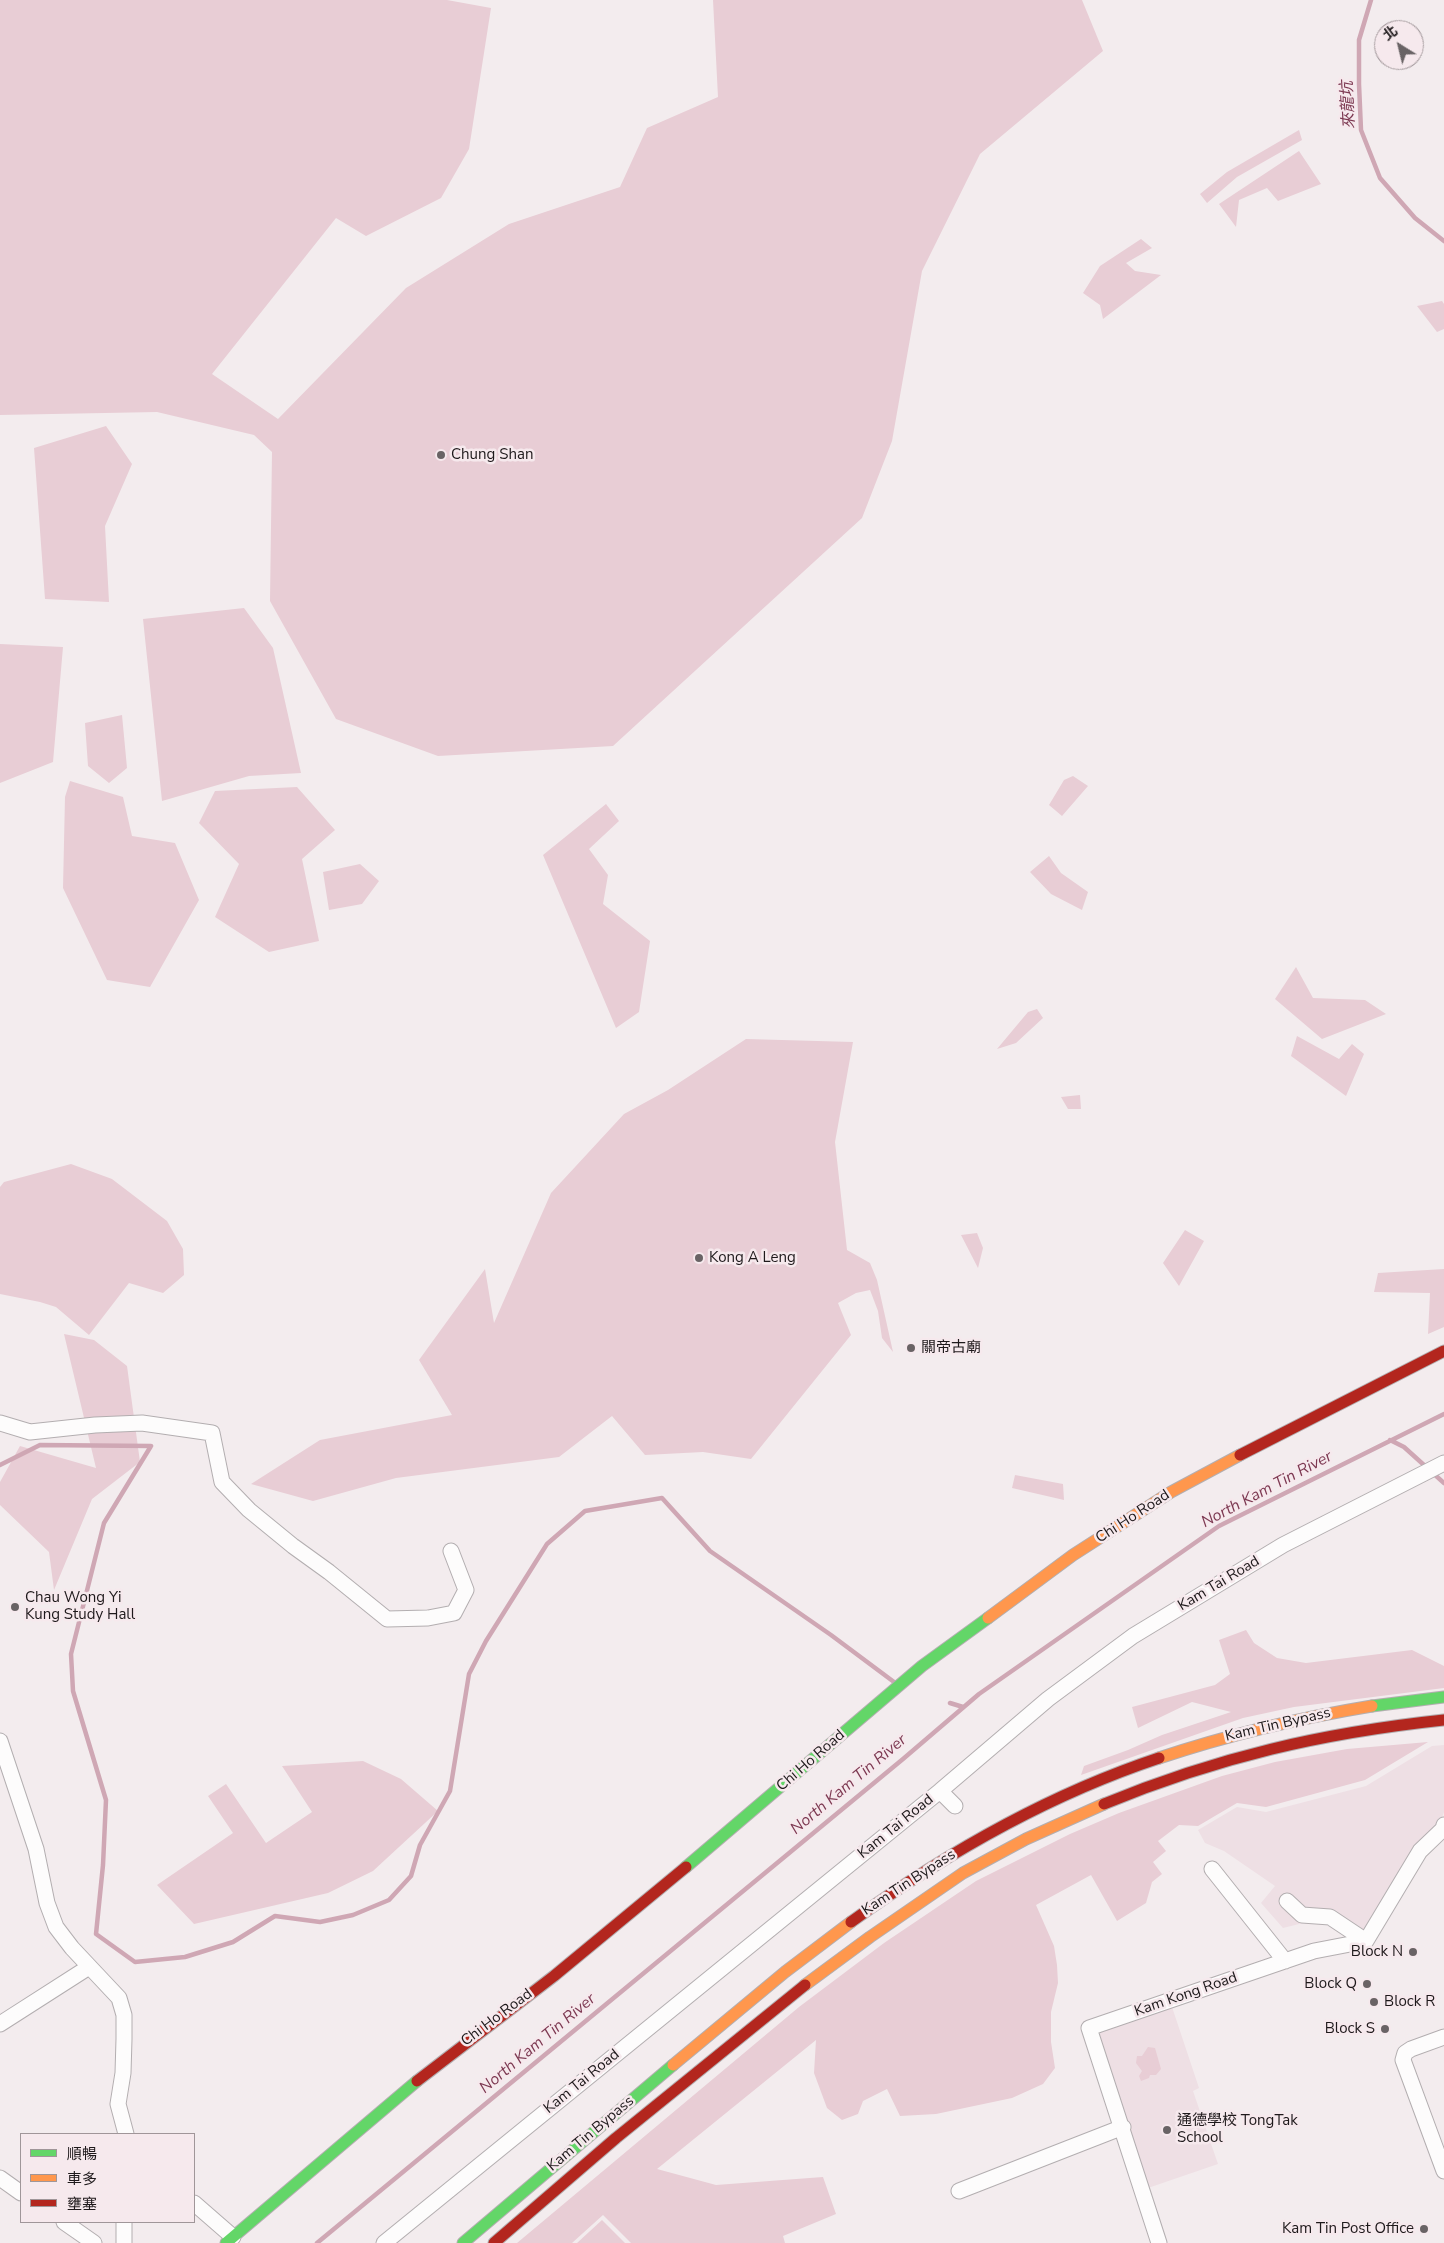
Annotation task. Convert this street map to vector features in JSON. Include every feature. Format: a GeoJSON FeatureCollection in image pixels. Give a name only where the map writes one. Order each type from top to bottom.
{"type":"FeatureCollection","features":[{"type":"Feature","properties":{"kind":"main road","name":"Chi Ho Road"},"geometry":{"type":"LineString","coordinates":[[229,2240],[434,2066],[554,1976],[635,1910],[930,1660],[1073,1555],[1171,1492],[1274,1437],[1444,1351]]}},
{"type":"Feature","properties":{"kind":"main road","name":"Kam Tin Bypass"},"geometry":{"type":"LineString","coordinates":[[463,2243],[836,1932],[961,1849],[1026,1814],[1086,1786],[1164,1756],[1280,1723],[1374,1705],[1444,1696]]}},
{"type":"Feature","properties":{"kind":"main road","name":"Kam Tin Bypass"},"geometry":{"type":"LineString","coordinates":[[494,2243],[653,2108],[792,1995],[874,1933],[968,1870],[1067,1819],[1176,1774],[1289,1742],[1406,1723],[1444,1720]]}},
{"type":"Feature","properties":{"kind":"street"},"geometry":{"type":"LineString","coordinates":[[0,1423],[30,1432],[95,1424],[142,1423],[212,1433],[222,1482],[271,1528],[388,1619],[428,1618],[454,1613],[466,1590],[451,1551]]}},
{"type":"Feature","properties":{"kind":"street","name":"Kam Tai Road"},"geometry":{"type":"LineString","coordinates":[[384,2243],[940,1791],[1048,1699],[1133,1636],[1283,1545],[1444,1463]]}},
{"type":"Feature","properties":{"kind":"street"},"geometry":{"type":"LineString","coordinates":[[0,1741],[36,1849],[47,1903],[56,1927],[89,1967],[119,1998],[124,2015],[123,2073],[118,2104],[126,2133]]}},
{"type":"Feature","properties":{"kind":"street"},"geometry":{"type":"LineString","coordinates":[[940,1791],[955,1806]]}},
{"type":"Feature","properties":{"kind":"street"},"geometry":{"type":"LineString","coordinates":[[1287,1901],[1302,1914],[1330,1917],[1366,1941],[1420,1850],[1443,1829],[1444,1825]]}},
{"type":"Feature","properties":{"kind":"street"},"geometry":{"type":"LineString","coordinates":[[1212,1869],[1285,1961]]}},
{"type":"Feature","properties":{"kind":"street","name":"Kam Kong Road"},"geometry":{"type":"LineString","coordinates":[[1160,2243],[1089,2028],[1285,1961],[1340,1944],[1366,1941]]}},
{"type":"Feature","properties":{"kind":"street"},"geometry":{"type":"LineString","coordinates":[[0,2024],[89,1967]]}},
{"type":"Feature","properties":{"kind":"street"},"geometry":{"type":"LineString","coordinates":[[1444,2036],[1411,2049],[1405,2053],[1403,2060],[1444,2171]]}},
{"type":"Feature","properties":{"kind":"street"},"geometry":{"type":"LineString","coordinates":[[959,2191],[1123,2127]]}},
{"type":"Feature","properties":{"kind":"street"},"geometry":{"type":"LineString","coordinates":[[0,2178],[20,2192]]}},
{"type":"Feature","properties":{"kind":"street"},"geometry":{"type":"LineString","coordinates":[[195,2204],[229,2240]]}},
{"type":"Feature","properties":{"kind":"street"},"geometry":{"type":"LineString","coordinates":[[65,2223],[94,2243]]}},
{"type":"Feature","properties":{"kind":"street"},"geometry":{"type":"LineString","coordinates":[[124,2223],[124,2243]]}},
{"type":"Feature","properties":{"kind":"shaded area"},"geometry":{"type":"Polygon","coordinates":[[[0,0],[447,0],[491,8],[469,149],[441,198],[366,236],[336,218],[212,374],[278,419],[406,288],[509,224],[620,187],[647,128],[718,97],[713,0],[1082,0],[1103,51],[980,154],[922,271],[892,441],[862,518],[613,746],[438,756],[336,719],[270,601],[272,452],[254,435],[157,412],[0,415],[0,0]]]}},
{"type":"Feature","properties":{"kind":"shaded area"},"geometry":{"type":"Polygon","coordinates":[[[1299,130],[1302,140],[1237,177],[1207,203],[1200,194],[1227,172],[1299,130]]]}},
{"type":"Feature","properties":{"kind":"shaded area"},"geometry":{"type":"Polygon","coordinates":[[[1299,151],[1321,184],[1278,201],[1267,188],[1239,200],[1236,227],[1219,204],[1299,151]]]}},
{"type":"Feature","properties":{"kind":"shaded area"},"geometry":{"type":"Polygon","coordinates":[[[1141,239],[1152,248],[1126,263],[1135,271],[1161,275],[1103,319],[1100,305],[1083,293],[1100,266],[1141,239]]]}},
{"type":"Feature","properties":{"kind":"shaded area"},"geometry":{"type":"Polygon","coordinates":[[[1442,301],[1444,304],[1444,329],[1437,332],[1417,306],[1442,301]]]}},
{"type":"Feature","properties":{"kind":"shaded area"},"geometry":{"type":"Polygon","coordinates":[[[106,426],[132,464],[105,526],[109,602],[45,599],[34,448],[106,426]]]}},
{"type":"Feature","properties":{"kind":"shaded area"},"geometry":{"type":"Polygon","coordinates":[[[244,608],[273,648],[301,773],[249,776],[162,801],[143,619],[244,608]]]}},
{"type":"Feature","properties":{"kind":"shaded area"},"geometry":{"type":"Polygon","coordinates":[[[0,644],[63,647],[53,762],[0,783],[0,644]]]}},
{"type":"Feature","properties":{"kind":"shaded area"},"geometry":{"type":"Polygon","coordinates":[[[122,715],[127,768],[109,783],[88,766],[85,723],[122,715]]]}},
{"type":"Feature","properties":{"kind":"shaded area"},"geometry":{"type":"Polygon","coordinates":[[[1073,776],[1088,786],[1062,816],[1049,805],[1064,780],[1073,776]]]}},
{"type":"Feature","properties":{"kind":"shaded area"},"geometry":{"type":"Polygon","coordinates":[[[70,781],[123,797],[132,836],[175,843],[199,900],[150,987],[107,980],[63,888],[65,797],[70,781]]]}},
{"type":"Feature","properties":{"kind":"shaded area"},"geometry":{"type":"Polygon","coordinates":[[[297,787],[335,830],[302,859],[319,941],[269,952],[215,917],[239,864],[199,823],[215,791],[297,787]]]}},
{"type":"Feature","properties":{"kind":"shaded area"},"geometry":{"type":"Polygon","coordinates":[[[606,804],[619,821],[589,849],[608,875],[603,904],[650,941],[639,1012],[616,1028],[543,855],[606,804]]]}},
{"type":"Feature","properties":{"kind":"shaded area"},"geometry":{"type":"Polygon","coordinates":[[[1049,856],[1061,873],[1088,892],[1082,910],[1051,894],[1030,872],[1049,856]]]}},
{"type":"Feature","properties":{"kind":"shaded area"},"geometry":{"type":"Polygon","coordinates":[[[360,864],[379,881],[362,904],[329,910],[323,872],[360,864]]]}},
{"type":"Feature","properties":{"kind":"shaded area"},"geometry":{"type":"Polygon","coordinates":[[[1296,967],[1313,998],[1365,1000],[1386,1014],[1322,1039],[1275,999],[1296,967]]]}},
{"type":"Feature","properties":{"kind":"shaded area"},"geometry":{"type":"Polygon","coordinates":[[[1037,1009],[1043,1018],[1016,1043],[997,1049],[1028,1012],[1037,1009]]]}},
{"type":"Feature","properties":{"kind":"shaded area"},"geometry":{"type":"Polygon","coordinates":[[[1297,1036],[1339,1059],[1352,1044],[1364,1054],[1346,1096],[1291,1056],[1297,1036]]]}},
{"type":"Feature","properties":{"kind":"shaded area"},"geometry":{"type":"Polygon","coordinates":[[[746,1039],[853,1042],[835,1142],[847,1250],[870,1263],[877,1280],[893,1352],[882,1338],[878,1311],[870,1290],[856,1293],[838,1303],[851,1335],[751,1459],[703,1452],[645,1455],[612,1416],[559,1457],[396,1478],[313,1501],[251,1484],[320,1440],[452,1415],[419,1360],[485,1269],[494,1323],[551,1193],[624,1114],[668,1090],[746,1039]]]}},
{"type":"Feature","properties":{"kind":"shaded area"},"geometry":{"type":"Polygon","coordinates":[[[1080,1095],[1081,1109],[1068,1109],[1061,1097],[1080,1095]]]}},
{"type":"Feature","properties":{"kind":"shaded area"},"geometry":{"type":"Polygon","coordinates":[[[71,1164],[112,1179],[167,1221],[183,1249],[184,1275],[163,1293],[129,1283],[89,1335],[56,1307],[0,1294],[0,1187],[4,1182],[71,1164]]]}},
{"type":"Feature","properties":{"kind":"shaded area"},"geometry":{"type":"Polygon","coordinates":[[[1185,1230],[1204,1241],[1179,1286],[1163,1263],[1185,1230]]]}},
{"type":"Feature","properties":{"kind":"shaded area"},"geometry":{"type":"Polygon","coordinates":[[[977,1233],[983,1248],[978,1268],[961,1235],[977,1233]]]}},
{"type":"Feature","properties":{"kind":"shaded area"},"geometry":{"type":"Polygon","coordinates":[[[1444,1269],[1444,1327],[1428,1334],[1430,1293],[1374,1292],[1378,1273],[1444,1269]]]}},
{"type":"Feature","properties":{"kind":"shaded area"},"geometry":{"type":"Polygon","coordinates":[[[64,1334],[94,1340],[127,1366],[140,1462],[92,1499],[54,1590],[49,1552],[0,1505],[0,1482],[20,1446],[96,1468],[64,1334]]]}},
{"type":"Feature","properties":{"kind":"shaded area"},"geometry":{"type":"Polygon","coordinates":[[[1015,1475],[1063,1484],[1064,1500],[1012,1488],[1015,1475]]]}},
{"type":"Feature","properties":{"kind":"shaded area"},"geometry":{"type":"Polygon","coordinates":[[[1246,1630],[1254,1643],[1277,1658],[1306,1663],[1412,1650],[1444,1666],[1444,1688],[1294,1707],[1243,1718],[1081,1775],[1084,1766],[1162,1735],[1231,1712],[1192,1702],[1138,1728],[1132,1707],[1215,1685],[1230,1674],[1219,1640],[1246,1630]]]}},
{"type":"Feature","properties":{"kind":"shaded area"},"geometry":{"type":"Polygon","coordinates":[[[1428,1742],[1365,1780],[1266,1807],[1237,1803],[1198,1826],[1179,1825],[1158,1841],[1166,1851],[1153,1862],[1162,1874],[1152,1882],[1146,1903],[1117,1921],[1091,1875],[1036,1905],[1054,1946],[1058,1983],[1051,2012],[1051,2042],[1055,2068],[1043,2084],[1012,2098],[936,2114],[900,2116],[887,2089],[863,2101],[858,2114],[842,2120],[827,2108],[814,2073],[816,2040],[657,2169],[716,2185],[823,2177],[836,2214],[783,2236],[785,2243],[631,2243],[603,2215],[572,2243],[517,2243],[799,2007],[884,1943],[976,1881],[1070,1834],[1119,1813],[1222,1776],[1275,1762],[1347,1749],[1428,1742]]]}},
{"type":"Feature","properties":{"kind":"shaded area"},"geometry":{"type":"Polygon","coordinates":[[[1444,1745],[1444,1812],[1439,1826],[1365,1935],[1319,1919],[1283,1928],[1261,1903],[1275,1886],[1224,1851],[1205,1843],[1198,1830],[1237,1807],[1266,1812],[1366,1786],[1432,1746],[1444,1745]]]}},
{"type":"Feature","properties":{"kind":"shaded area"},"geometry":{"type":"Polygon","coordinates":[[[363,1761],[401,1779],[438,1811],[373,1871],[328,1893],[194,1924],[157,1885],[233,1833],[208,1796],[226,1784],[266,1843],[312,1812],[282,1766],[363,1761]]]}},
{"type":"Feature","properties":{"kind":"shaded area","name":"通德學校 TongTak School"},"geometry":{"type":"Polygon","coordinates":[[[1171,2004],[1199,2088],[1193,2091],[1218,2164],[1148,2188],[1095,2030],[1171,2004]]]}},
{"type":"Feature","properties":{"kind":"shaded area"},"geometry":{"type":"Polygon","coordinates":[[[1148,2047],[1155,2048],[1161,2069],[1156,2075],[1150,2075],[1149,2078],[1141,2081],[1139,2076],[1142,2071],[1136,2063],[1137,2056],[1142,2056],[1148,2047]]]}},
{"type":"Feature","properties":{"kind":"shaded area"},"geometry":{"type":"Polygon","coordinates":[[[602,2220],[625,2243],[577,2243],[602,2220]]]}},
{"type":"Feature","properties":{"kind":"waterway","name":"來龍坑"},"geometry":{"type":"LineString","coordinates":[[1371,0],[1359,40],[1361,130],[1380,178],[1415,218],[1444,241]]}},
{"type":"Feature","properties":{"kind":"waterway","name":"North Kam Tin River"},"geometry":{"type":"LineString","coordinates":[[317,2243],[903,1759],[979,1694],[1219,1526],[1444,1414]]}},
{"type":"Feature","properties":{"kind":"waterway"},"geometry":{"type":"LineString","coordinates":[[1390,1440],[1404,1447],[1444,1483]]}},
{"type":"Feature","properties":{"kind":"waterway"},"geometry":{"type":"LineString","coordinates":[[0,1465],[40,1445],[151,1446]]}},
{"type":"Feature","properties":{"kind":"waterway"},"geometry":{"type":"LineString","coordinates":[[151,1446],[104,1523],[71,1654],[73,1691],[106,1800],[103,1865],[96,1934],[135,1962],[185,1957],[233,1942],[275,1916],[320,1922],[353,1915],[389,1900],[411,1876],[420,1845],[450,1791],[469,1674],[486,1641],[547,1544],[585,1511],[662,1498],[710,1551],[831,1635],[894,1682]]}},
{"type":"Feature","properties":{"kind":"waterway"},"geometry":{"type":"LineString","coordinates":[[950,1703],[963,1707]]}},
{"type":"Feature","properties":{"kind":"traffic: fast"},"geometry":{"type":"LineString","coordinates":[[686,1867],[922,1666],[988,1618]]}},
{"type":"Feature","properties":{"kind":"traffic: fast"},"geometry":{"type":"LineString","coordinates":[[1372,1706],[1444,1697]]}},
{"type":"Feature","properties":{"kind":"traffic: fast"},"geometry":{"type":"LineString","coordinates":[[463,2243],[673,2065]]}},
{"type":"Feature","properties":{"kind":"traffic: fast"},"geometry":{"type":"LineString","coordinates":[[226,2243],[417,2081]]}},
{"type":"Feature","properties":{"kind":"traffic: slow"},"geometry":{"type":"LineString","coordinates":[[988,1618],[1073,1555],[1171,1492],[1240,1455]]}},
{"type":"Feature","properties":{"kind":"traffic: slow"},"geometry":{"type":"LineString","coordinates":[[1159,1758],[1264,1728],[1372,1706]]}},
{"type":"Feature","properties":{"kind":"traffic: slow"},"geometry":{"type":"LineString","coordinates":[[805,1985],[870,1937],[963,1873],[1026,1839],[1104,1804]]}},
{"type":"Feature","properties":{"kind":"traffic: slow"},"geometry":{"type":"LineString","coordinates":[[673,2065],[785,1972],[851,1922]]}},
{"type":"Feature","properties":{"kind":"traffic: jam"},"geometry":{"type":"LineString","coordinates":[[1240,1455],[1444,1351]]}},
{"type":"Feature","properties":{"kind":"traffic: jam"},"geometry":{"type":"LineString","coordinates":[[1104,1804],[1188,1773],[1271,1749],[1355,1732],[1444,1720]]}},
{"type":"Feature","properties":{"kind":"traffic: jam"},"geometry":{"type":"LineString","coordinates":[[851,1922],[924,1872],[999,1828],[1077,1790],[1159,1758]]}},
{"type":"Feature","properties":{"kind":"traffic: jam"},"geometry":{"type":"LineString","coordinates":[[417,2081],[554,1976],[686,1867]]}},
{"type":"Feature","properties":{"kind":"traffic: jam"},"geometry":{"type":"LineString","coordinates":[[494,2243],[616,2138],[805,1985]]}},
{"type":"Feature","properties":{"kind":"place","name":"Chung Shan"},"geometry":{"type":"Point","coordinates":[441,455]}},
{"type":"Feature","properties":{"kind":"place","name":"Kong A Leng"},"geometry":{"type":"Point","coordinates":[699,1258]}},
{"type":"Feature","properties":{"kind":"place","name":"關帝古廟"},"geometry":{"type":"Point","coordinates":[911,1348]}},
{"type":"Feature","properties":{"kind":"place","name":"Chau Wong Yi Kung Study Hall"},"geometry":{"type":"Point","coordinates":[15,1607]}},
{"type":"Feature","properties":{"kind":"place","name":"Block N"},"geometry":{"type":"Point","coordinates":[1413,1952]}},
{"type":"Feature","properties":{"kind":"place","name":"Block Q"},"geometry":{"type":"Point","coordinates":[1367,1984]}},
{"type":"Feature","properties":{"kind":"place","name":"Block R"},"geometry":{"type":"Point","coordinates":[1374,2002]}},
{"type":"Feature","properties":{"kind":"place","name":"Block S"},"geometry":{"type":"Point","coordinates":[1385,2029]}},
{"type":"Feature","properties":{"kind":"place","name":"通德學校 TongTak School"},"geometry":{"type":"Point","coordinates":[1167,2130]}},
{"type":"Feature","properties":{"kind":"place","name":"Kam Tin Post Office"},"geometry":{"type":"Point","coordinates":[1424,2229]}}]}
